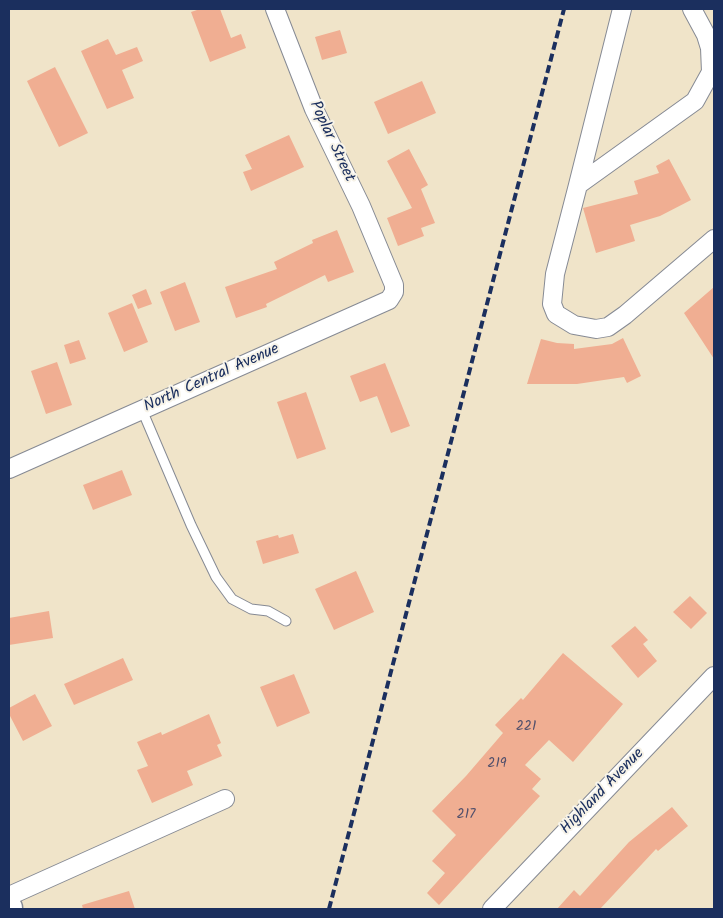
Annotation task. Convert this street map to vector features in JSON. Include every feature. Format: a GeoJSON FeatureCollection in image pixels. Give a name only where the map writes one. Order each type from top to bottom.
{"type":"FeatureCollection","features":[{"type":"Feature","properties":{"kind":"street","name":"Poplar Street"},"geometry":{"type":"LineString","coordinates":[[274,9],[314,109],[361,206],[389,274]]}},
{"type":"Feature","properties":{"kind":"street"},"geometry":{"type":"LineString","coordinates":[[622,9],[555,274],[552,304],[556,314],[574,325],[596,330],[608,327],[625,315],[714,239]]}},
{"type":"Feature","properties":{"kind":"street"},"geometry":{"type":"LineString","coordinates":[[578,185],[694,102],[711,72],[710,48],[712,44],[692,9]]}},
{"type":"Feature","properties":{"kind":"street","name":"North Central Avenue"},"geometry":{"type":"LineString","coordinates":[[9,469],[389,300],[394,292],[394,285],[389,274]]}},
{"type":"Feature","properties":{"kind":"street","name":"Highland Avenue"},"geometry":{"type":"LineString","coordinates":[[492,909],[714,676]]}},
{"type":"Feature","properties":{"kind":"street"},"geometry":{"type":"LineString","coordinates":[[9,896],[225,799]]}},
{"type":"Feature","properties":{"kind":"lane"},"geometry":{"type":"LineString","coordinates":[[142,410],[191,525],[216,577],[232,599],[251,609],[268,611],[286,621]]}},
{"type":"Feature","properties":{"kind":"building"},"geometry":{"type":"Polygon","coordinates":[[[200,9],[220,9],[231,38],[241,34],[246,48],[210,62],[191,12],[200,9]]]}},
{"type":"Feature","properties":{"kind":"building"},"geometry":{"type":"Polygon","coordinates":[[[340,30],[347,53],[322,60],[315,37],[340,30]]]}},
{"type":"Feature","properties":{"kind":"building"},"geometry":{"type":"Polygon","coordinates":[[[108,39],[116,55],[137,47],[143,61],[122,70],[134,98],[107,109],[81,51],[108,39]]]}},
{"type":"Feature","properties":{"kind":"building"},"geometry":{"type":"Polygon","coordinates":[[[55,67],[88,133],[59,147],[27,81],[55,67]]]}},
{"type":"Feature","properties":{"kind":"building"},"geometry":{"type":"Polygon","coordinates":[[[422,81],[436,113],[388,134],[374,102],[422,81]]]}},
{"type":"Feature","properties":{"kind":"building"},"geometry":{"type":"Polygon","coordinates":[[[289,135],[304,167],[251,191],[243,172],[252,169],[245,155],[289,135]]]}},
{"type":"Feature","properties":{"kind":"building"},"geometry":{"type":"Polygon","coordinates":[[[409,149],[428,185],[421,189],[435,223],[421,228],[424,236],[398,246],[387,218],[412,208],[387,161],[409,149]]]}},
{"type":"Feature","properties":{"kind":"building"},"geometry":{"type":"Polygon","coordinates":[[[669,159],[691,200],[660,216],[630,225],[635,241],[596,253],[583,208],[638,194],[634,181],[659,173],[656,166],[669,159]]]}},
{"type":"Feature","properties":{"kind":"building"},"geometry":{"type":"Polygon","coordinates":[[[337,230],[354,272],[328,282],[325,275],[266,304],[267,307],[236,318],[225,287],[277,269],[274,262],[313,243],[312,240],[337,230]]]}},
{"type":"Feature","properties":{"kind":"building"},"geometry":{"type":"Polygon","coordinates":[[[185,282],[200,322],[175,331],[160,292],[185,282]]]}},
{"type":"Feature","properties":{"kind":"building"},"geometry":{"type":"Polygon","coordinates":[[[714,287],[714,359],[684,313],[714,287]]]}},
{"type":"Feature","properties":{"kind":"building"},"geometry":{"type":"Polygon","coordinates":[[[146,289],[152,304],[138,309],[132,295],[146,289]]]}},
{"type":"Feature","properties":{"kind":"building"},"geometry":{"type":"Polygon","coordinates":[[[132,303],[148,342],[124,352],[108,313],[132,303]]]}},
{"type":"Feature","properties":{"kind":"building"},"geometry":{"type":"Polygon","coordinates":[[[623,338],[641,376],[627,383],[624,377],[577,384],[527,384],[541,339],[557,343],[574,344],[574,349],[612,344],[623,338]]]}},
{"type":"Feature","properties":{"kind":"building"},"geometry":{"type":"Polygon","coordinates":[[[79,340],[86,359],[70,364],[64,345],[79,340]]]}},
{"type":"Feature","properties":{"kind":"building"},"geometry":{"type":"Polygon","coordinates":[[[57,362],[72,405],[46,414],[31,371],[57,362]]]}},
{"type":"Feature","properties":{"kind":"building"},"geometry":{"type":"Polygon","coordinates":[[[385,363],[410,426],[391,433],[377,396],[360,402],[350,376],[385,363]]]}},
{"type":"Feature","properties":{"kind":"building"},"geometry":{"type":"Polygon","coordinates":[[[306,392],[326,449],[297,459],[277,402],[306,392]]]}},
{"type":"Feature","properties":{"kind":"building"},"geometry":{"type":"Polygon","coordinates":[[[122,470],[132,495],[93,510],[83,485],[122,470]]]}},
{"type":"Feature","properties":{"kind":"building"},"geometry":{"type":"Polygon","coordinates":[[[293,534],[299,553],[263,564],[256,541],[278,535],[279,538],[293,534]]]}},
{"type":"Feature","properties":{"kind":"building"},"geometry":{"type":"Polygon","coordinates":[[[356,571],[374,612],[334,630],[315,589],[356,571]]]}},
{"type":"Feature","properties":{"kind":"building"},"geometry":{"type":"Polygon","coordinates":[[[690,596],[707,613],[691,629],[673,612],[690,596]]]}},
{"type":"Feature","properties":{"kind":"building"},"geometry":{"type":"Polygon","coordinates":[[[49,611],[53,638],[9,645],[9,618],[49,611]]]}},
{"type":"Feature","properties":{"kind":"building"},"geometry":{"type":"Polygon","coordinates":[[[635,626],[648,640],[643,644],[657,661],[638,678],[611,646],[635,626]]]}},
{"type":"Feature","properties":{"kind":"building"},"geometry":{"type":"Polygon","coordinates":[[[563,653],[623,704],[573,762],[549,740],[525,765],[541,779],[532,789],[540,796],[439,905],[427,893],[445,873],[432,861],[456,835],[432,811],[466,776],[503,733],[495,725],[521,698],[523,700],[563,653]]]}},
{"type":"Feature","properties":{"kind":"building"},"geometry":{"type":"Polygon","coordinates":[[[123,658],[133,680],[74,705],[64,684],[123,658]]]}},
{"type":"Feature","properties":{"kind":"building"},"geometry":{"type":"Polygon","coordinates":[[[294,674],[310,713],[277,727],[260,687],[294,674]]]}},
{"type":"Feature","properties":{"kind":"building"},"geometry":{"type":"Polygon","coordinates":[[[35,694],[52,726],[23,741],[9,714],[9,708],[35,694]]]}},
{"type":"Feature","properties":{"kind":"building"},"geometry":{"type":"Polygon","coordinates":[[[209,714],[221,743],[217,745],[222,756],[187,771],[193,785],[152,803],[137,770],[148,766],[137,742],[161,732],[162,735],[209,714]]]}},
{"type":"Feature","properties":{"kind":"building"},"geometry":{"type":"Polygon","coordinates":[[[672,807],[688,826],[658,851],[656,849],[600,909],[557,909],[574,890],[580,896],[629,842],[672,807]]]}},
{"type":"Feature","properties":{"kind":"building"},"geometry":{"type":"Polygon","coordinates":[[[129,891],[135,909],[83,909],[82,905],[129,891]]]}},
{"type":"Feature","properties":{"kind":"railway"},"geometry":{"type":"LineString","coordinates":[[329,909],[564,9]]}}]}
